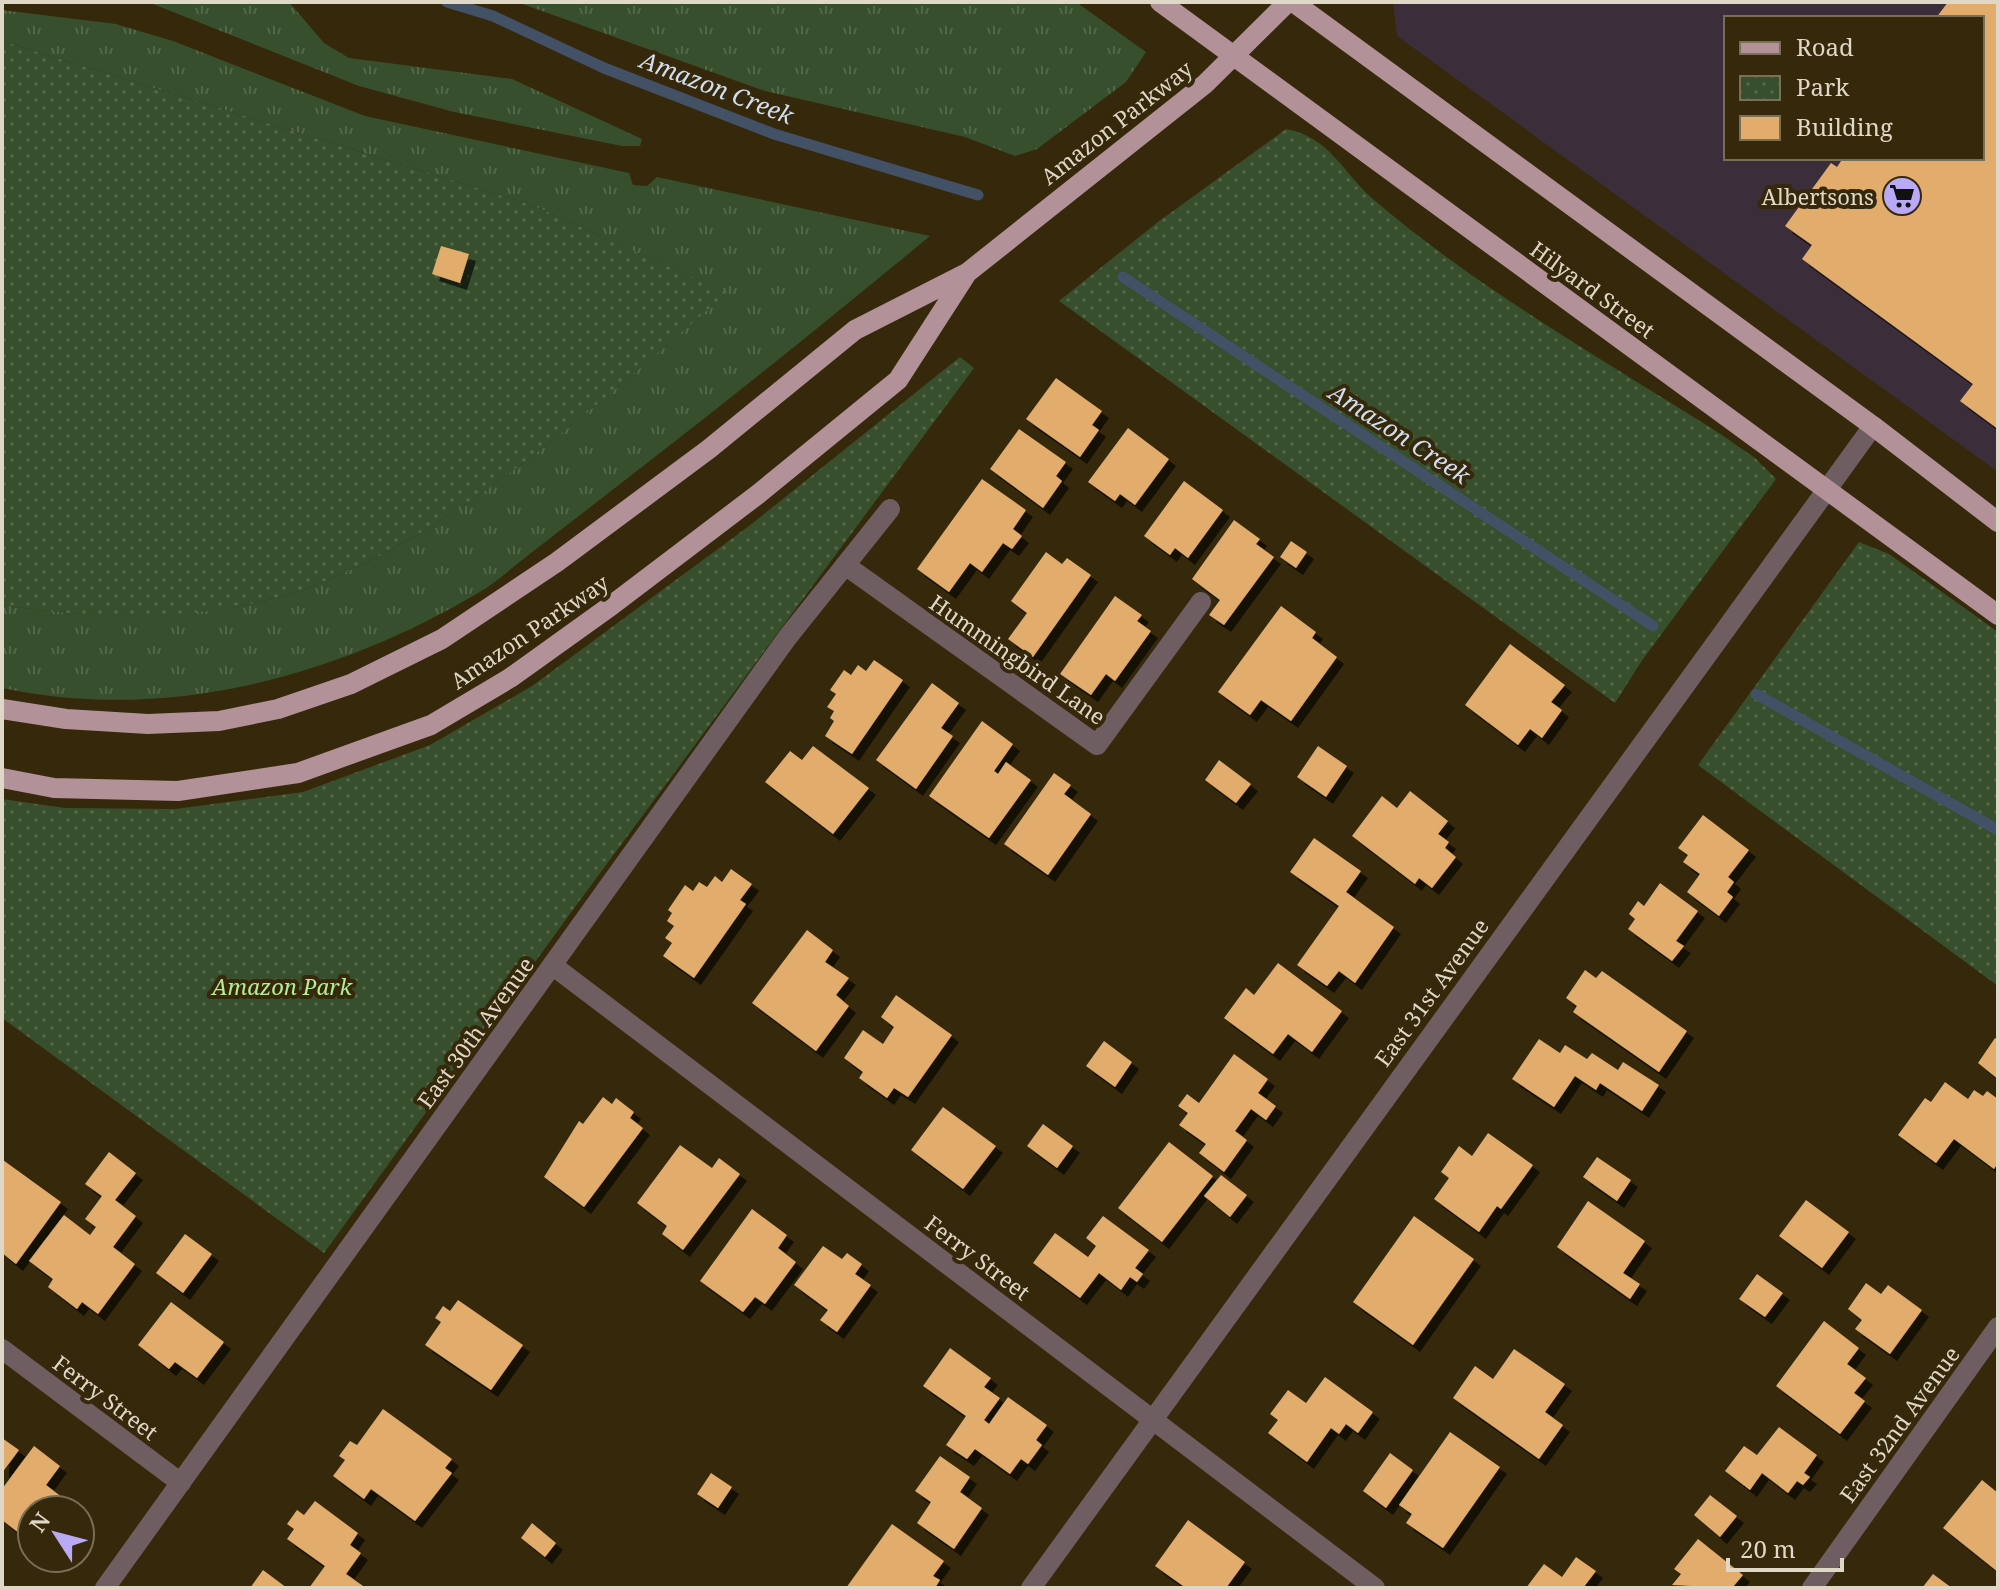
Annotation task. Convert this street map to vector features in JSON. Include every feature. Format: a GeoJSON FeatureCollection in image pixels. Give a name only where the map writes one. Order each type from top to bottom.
{"type":"FeatureCollection","features":[{"type":"Feature","properties":{"kind":"main road","name":"Hilyard Street"},"geometry":{"type":"LineString","coordinates":[[1160,2],[1998,615]]}},
{"type":"Feature","properties":{"kind":"main road","name":"Amazon Parkway"},"geometry":{"type":"LineString","coordinates":[[2,709],[66,719],[148,724],[219,721],[278,709],[351,684],[442,639],[557,562],[709,449],[855,330],[967,273],[1205,84],[1290,2]]}},
{"type":"Feature","properties":{"kind":"main road"},"geometry":{"type":"LineString","coordinates":[[1290,2],[1873,426],[1998,522]]}},
{"type":"Feature","properties":{"kind":"main road","name":"Amazon Parkway"},"geometry":{"type":"LineString","coordinates":[[2,778],[54,788],[178,791],[298,773],[431,725],[510,678],[612,605],[757,495],[898,380],[967,273]]}},
{"type":"Feature","properties":{"kind":"street","name":"East 31st Avenue"},"geometry":{"type":"LineString","coordinates":[[1031,1588],[1873,426]]}},
{"type":"Feature","properties":{"kind":"street","name":"East 30th Avenue"},"geometry":{"type":"LineString","coordinates":[[105,1588],[787,638],[890,509]]}},
{"type":"Feature","properties":{"kind":"street","name":"Hummingbird Lane"},"geometry":{"type":"LineString","coordinates":[[845,565],[1097,745],[1201,602]]}},
{"type":"Feature","properties":{"kind":"street","name":"Ferry Street"},"geometry":{"type":"LineString","coordinates":[[552,965],[1375,1588]]}},
{"type":"Feature","properties":{"kind":"street","name":"East 32nd Avenue"},"geometry":{"type":"LineString","coordinates":[[1812,1588],[1998,1327]]}},
{"type":"Feature","properties":{"kind":"street","name":"Ferry Street"},"geometry":{"type":"LineString","coordinates":[[2,1349],[181,1483]]}},
{"type":"Feature","properties":{"kind":"shaded area"},"geometry":{"type":"Polygon","coordinates":[[[1393,2],[1998,2],[1998,472],[1397,36],[1393,2]]]}},
{"type":"Feature","properties":{"kind":"green space"},"geometry":{"type":"Polygon","coordinates":[[[148,2],[289,2],[324,43],[349,58],[512,79],[642,139],[640,146],[622,146],[454,112],[359,86],[148,2]]]}},
{"type":"Feature","properties":{"kind":"green space"},"geometry":{"type":"Polygon","coordinates":[[[517,2],[1076,2],[1146,52],[1126,82],[1037,149],[1015,156],[965,137],[765,91],[517,2]]]}},
{"type":"Feature","properties":{"kind":"green space"},"geometry":{"type":"Polygon","coordinates":[[[2,10],[116,24],[173,41],[365,116],[629,173],[633,185],[647,186],[657,177],[930,236],[499,579],[424,623],[308,669],[248,685],[187,695],[126,700],[64,697],[2,688],[2,605],[65,613],[160,615],[255,603],[317,584],[381,555],[506,476],[566,430],[726,293],[532,205],[2,41],[2,10]]]}},
{"type":"Feature","properties":{"kind":"green space"},"geometry":{"type":"Polygon","coordinates":[[[2,41],[532,205],[727,293],[566,430],[506,476],[381,555],[317,584],[255,603],[192,613],[97,615],[2,605],[2,41]]]}},
{"type":"Feature","properties":{"kind":"green space"},"geometry":{"type":"Polygon","coordinates":[[[1286,129],[1301,133],[1325,148],[1374,200],[1456,264],[1719,433],[1755,458],[1776,479],[1643,659],[1615,703],[1059,301],[1158,222],[1286,129]]]}},
{"type":"Feature","properties":{"kind":"green space","name":"Amazon Park"},"geometry":{"type":"Polygon","coordinates":[[[960,357],[974,368],[572,911],[324,1253],[2,1018],[2,799],[65,808],[175,809],[303,792],[430,745],[532,686],[749,526],[960,357]]]}},
{"type":"Feature","properties":{"kind":"green space"},"geometry":{"type":"Polygon","coordinates":[[[1859,542],[1889,554],[1998,632],[1998,986],[1698,765],[1859,542]]]}},
{"type":"Feature","properties":{"kind":"building","name":"Albertsons"},"geometry":{"type":"Polygon","coordinates":[[[1948,2],[1998,2],[1998,429],[1960,401],[1973,384],[1802,259],[1812,245],[1785,226],[1831,163],[1837,167],[1842,160],[1984,160],[1984,16],[1938,16],[1948,2]]]}},
{"type":"Feature","properties":{"kind":"building"},"geometry":{"type":"Polygon","coordinates":[[[441,246],[469,254],[460,283],[432,274],[441,246]]]}},
{"type":"Feature","properties":{"kind":"building"},"geometry":{"type":"Polygon","coordinates":[[[1056,378],[1102,411],[1092,425],[1099,430],[1080,457],[1026,419],[1056,378]]]}},
{"type":"Feature","properties":{"kind":"building"},"geometry":{"type":"Polygon","coordinates":[[[1128,428],[1169,459],[1135,505],[1120,494],[1115,501],[1088,482],[1128,428]]]}},
{"type":"Feature","properties":{"kind":"building"},"geometry":{"type":"Polygon","coordinates":[[[1019,429],[1066,462],[1056,476],[1062,481],[1043,508],[990,469],[1019,429]]]}},
{"type":"Feature","properties":{"kind":"building"},"geometry":{"type":"Polygon","coordinates":[[[982,479],[1026,510],[1013,529],[1022,536],[1012,549],[1003,543],[982,572],[970,563],[949,592],[917,569],[982,479]]]}},
{"type":"Feature","properties":{"kind":"building"},"geometry":{"type":"Polygon","coordinates":[[[1184,481],[1223,510],[1188,558],[1175,548],[1170,555],[1144,536],[1184,481]]]}},
{"type":"Feature","properties":{"kind":"building"},"geometry":{"type":"Polygon","coordinates":[[[1234,520],[1260,539],[1256,544],[1274,557],[1224,625],[1209,615],[1220,600],[1192,579],[1234,520]]]}},
{"type":"Feature","properties":{"kind":"building"},"geometry":{"type":"Polygon","coordinates":[[[1291,541],[1307,552],[1296,568],[1280,557],[1291,541]]]}},
{"type":"Feature","properties":{"kind":"building"},"geometry":{"type":"Polygon","coordinates":[[[1046,552],[1062,564],[1067,558],[1091,575],[1033,657],[1008,639],[1027,613],[1011,601],[1046,552]]]}},
{"type":"Feature","properties":{"kind":"building"},"geometry":{"type":"Polygon","coordinates":[[[1115,596],[1142,615],[1137,621],[1151,631],[1115,681],[1106,674],[1091,695],[1060,674],[1115,596]]]}},
{"type":"Feature","properties":{"kind":"building"},"geometry":{"type":"Polygon","coordinates":[[[1281,606],[1316,632],[1312,638],[1337,657],[1291,721],[1261,700],[1250,715],[1218,692],[1281,606]]]}},
{"type":"Feature","properties":{"kind":"building"},"geometry":{"type":"Polygon","coordinates":[[[1510,644],[1565,685],[1551,702],[1562,710],[1542,738],[1530,729],[1518,745],[1465,705],[1510,644]]]}},
{"type":"Feature","properties":{"kind":"building"},"geometry":{"type":"Polygon","coordinates":[[[874,660],[903,680],[852,754],[825,736],[834,721],[830,718],[834,711],[827,707],[836,694],[830,690],[844,670],[851,675],[858,665],[866,671],[874,660]]]}},
{"type":"Feature","properties":{"kind":"building"},"geometry":{"type":"Polygon","coordinates":[[[932,683],[959,703],[941,728],[953,736],[916,789],[876,760],[932,683]]]}},
{"type":"Feature","properties":{"kind":"building"},"geometry":{"type":"Polygon","coordinates":[[[982,721],[1013,744],[994,771],[998,774],[1006,762],[1031,780],[989,838],[929,796],[982,721]]]}},
{"type":"Feature","properties":{"kind":"building"},"geometry":{"type":"Polygon","coordinates":[[[813,746],[869,788],[833,834],[765,782],[790,751],[802,760],[813,746]]]}},
{"type":"Feature","properties":{"kind":"building"},"geometry":{"type":"Polygon","coordinates":[[[1318,746],[1347,766],[1326,797],[1297,777],[1318,746]]]}},
{"type":"Feature","properties":{"kind":"building"},"geometry":{"type":"Polygon","coordinates":[[[1219,760],[1251,784],[1236,803],[1205,780],[1219,760]]]}},
{"type":"Feature","properties":{"kind":"building"},"geometry":{"type":"Polygon","coordinates":[[[1054,773],[1071,785],[1064,794],[1091,814],[1048,875],[1004,844],[1054,773]]]}},
{"type":"Feature","properties":{"kind":"building"},"geometry":{"type":"Polygon","coordinates":[[[1410,791],[1448,821],[1438,834],[1449,842],[1445,848],[1456,857],[1432,888],[1419,878],[1415,884],[1352,836],[1382,796],[1397,808],[1410,791]]]}},
{"type":"Feature","properties":{"kind":"building"},"geometry":{"type":"Polygon","coordinates":[[[1703,815],[1749,850],[1728,877],[1734,882],[1727,892],[1733,897],[1719,916],[1687,892],[1700,874],[1683,862],[1688,855],[1678,848],[1703,815]]]}},
{"type":"Feature","properties":{"kind":"building"},"geometry":{"type":"Polygon","coordinates":[[[1314,838],[1361,871],[1346,892],[1394,927],[1355,983],[1339,971],[1327,986],[1297,965],[1339,906],[1290,872],[1314,838]]]}},
{"type":"Feature","properties":{"kind":"building"},"geometry":{"type":"Polygon","coordinates":[[[731,869],[752,884],[740,900],[746,904],[694,978],[663,956],[672,943],[665,938],[674,926],[667,921],[672,913],[668,910],[685,885],[693,891],[699,882],[707,887],[715,876],[722,882],[731,869]]]}},
{"type":"Feature","properties":{"kind":"building"},"geometry":{"type":"Polygon","coordinates":[[[1660,883],[1698,911],[1676,941],[1684,946],[1672,961],[1628,929],[1635,919],[1629,914],[1638,901],[1644,906],[1660,883]]]}},
{"type":"Feature","properties":{"kind":"building"},"geometry":{"type":"Polygon","coordinates":[[[807,930],[833,950],[825,962],[849,978],[836,995],[849,1006],[816,1051],[752,1003],[807,930]]]}},
{"type":"Feature","properties":{"kind":"building"},"geometry":{"type":"Polygon","coordinates":[[[1278,963],[1342,1011],[1312,1052],[1288,1034],[1273,1054],[1224,1018],[1246,988],[1254,995],[1278,963]]]}},
{"type":"Feature","properties":{"kind":"building"},"geometry":{"type":"Polygon","coordinates":[[[1585,970],[1596,978],[1602,971],[1687,1031],[1659,1072],[1573,1012],[1577,1006],[1566,998],[1585,970]]]}},
{"type":"Feature","properties":{"kind":"building"},"geometry":{"type":"Polygon","coordinates":[[[896,995],[952,1035],[908,1097],[894,1088],[887,1098],[859,1078],[863,1072],[844,1058],[863,1030],[883,1044],[894,1027],[881,1017],[896,995]]]}},
{"type":"Feature","properties":{"kind":"building"},"geometry":{"type":"Polygon","coordinates":[[[1995,1038],[1998,1040],[1998,1079],[1978,1063],[1995,1038]]]}},
{"type":"Feature","properties":{"kind":"building"},"geometry":{"type":"Polygon","coordinates":[[[1539,1039],[1560,1053],[1565,1045],[1587,1059],[1592,1053],[1618,1070],[1623,1062],[1659,1085],[1642,1111],[1600,1083],[1596,1090],[1575,1076],[1554,1107],[1512,1079],[1539,1039]]]}},
{"type":"Feature","properties":{"kind":"building"},"geometry":{"type":"Polygon","coordinates":[[[1104,1041],[1132,1062],[1115,1087],[1086,1066],[1104,1041]]]}},
{"type":"Feature","properties":{"kind":"building"},"geometry":{"type":"Polygon","coordinates":[[[1234,1054],[1268,1079],[1258,1093],[1276,1106],[1266,1120],[1251,1109],[1235,1131],[1247,1140],[1224,1172],[1199,1153],[1206,1144],[1179,1125],[1188,1113],[1178,1106],[1187,1094],[1199,1103],[1234,1054]]]}},
{"type":"Feature","properties":{"kind":"building"},"geometry":{"type":"Polygon","coordinates":[[[1945,1082],[1968,1099],[1974,1090],[1983,1096],[1987,1091],[1998,1099],[1998,1163],[1994,1169],[1954,1139],[1936,1163],[1898,1135],[1925,1098],[1931,1102],[1945,1082]]]}},
{"type":"Feature","properties":{"kind":"building"},"geometry":{"type":"Polygon","coordinates":[[[603,1097],[612,1104],[616,1098],[634,1112],[630,1118],[643,1128],[584,1207],[544,1177],[579,1121],[583,1124],[603,1097]]]}},
{"type":"Feature","properties":{"kind":"building"},"geometry":{"type":"Polygon","coordinates":[[[943,1107],[996,1146],[963,1189],[911,1150],[943,1107]]]}},
{"type":"Feature","properties":{"kind":"building"},"geometry":{"type":"Polygon","coordinates":[[[1043,1124],[1073,1146],[1057,1168],[1027,1146],[1043,1124]]]}},
{"type":"Feature","properties":{"kind":"building"},"geometry":{"type":"Polygon","coordinates":[[[1488,1133],[1533,1165],[1501,1209],[1497,1206],[1479,1232],[1434,1199],[1449,1178],[1441,1172],[1459,1146],[1472,1156],[1488,1133]]]}},
{"type":"Feature","properties":{"kind":"building"},"geometry":{"type":"Polygon","coordinates":[[[1169,1142],[1213,1176],[1162,1242],[1118,1208],[1169,1142]]]}},
{"type":"Feature","properties":{"kind":"building"},"geometry":{"type":"Polygon","coordinates":[[[680,1145],[712,1168],[719,1158],[740,1174],[683,1250],[662,1234],[667,1226],[637,1203],[680,1145]]]}},
{"type":"Feature","properties":{"kind":"building"},"geometry":{"type":"Polygon","coordinates":[[[109,1152],[136,1173],[115,1200],[136,1216],[113,1247],[135,1264],[98,1314],[82,1302],[77,1309],[48,1287],[53,1279],[29,1261],[64,1215],[90,1235],[96,1227],[85,1219],[102,1196],[85,1184],[109,1152]]]}},
{"type":"Feature","properties":{"kind":"building"},"geometry":{"type":"Polygon","coordinates":[[[1597,1157],[1631,1180],[1617,1201],[1583,1177],[1597,1157]]]}},
{"type":"Feature","properties":{"kind":"building"},"geometry":{"type":"Polygon","coordinates":[[[3,1160],[61,1202],[16,1264],[2,1253],[3,1160]]]}},
{"type":"Feature","properties":{"kind":"building"},"geometry":{"type":"Polygon","coordinates":[[[1221,1175],[1247,1195],[1230,1217],[1204,1196],[1221,1175]]]}},
{"type":"Feature","properties":{"kind":"building"},"geometry":{"type":"Polygon","coordinates":[[[1806,1200],[1849,1232],[1822,1268],[1779,1236],[1806,1200]]]}},
{"type":"Feature","properties":{"kind":"building"},"geometry":{"type":"Polygon","coordinates":[[[1588,1201],[1645,1241],[1623,1273],[1640,1284],[1630,1299],[1557,1247],[1588,1201]]]}},
{"type":"Feature","properties":{"kind":"building"},"geometry":{"type":"Polygon","coordinates":[[[752,1209],[787,1235],[778,1248],[796,1262],[765,1304],[755,1297],[743,1312],[700,1281],[752,1209]]]}},
{"type":"Feature","properties":{"kind":"building"},"geometry":{"type":"Polygon","coordinates":[[[1103,1216],[1149,1250],[1135,1268],[1143,1274],[1137,1282],[1130,1277],[1121,1290],[1099,1273],[1080,1298],[1033,1263],[1055,1233],[1088,1257],[1096,1246],[1086,1238],[1103,1216]]]}},
{"type":"Feature","properties":{"kind":"building"},"geometry":{"type":"Polygon","coordinates":[[[1414,1216],[1474,1259],[1413,1345],[1353,1302],[1414,1216]]]}},
{"type":"Feature","properties":{"kind":"building"},"geometry":{"type":"Polygon","coordinates":[[[185,1234],[212,1254],[183,1293],[156,1273],[185,1234]]]}},
{"type":"Feature","properties":{"kind":"building"},"geometry":{"type":"Polygon","coordinates":[[[823,1246],[842,1259],[847,1253],[862,1264],[855,1274],[871,1285],[837,1332],[820,1320],[828,1310],[794,1285],[823,1246]]]}},
{"type":"Feature","properties":{"kind":"building"},"geometry":{"type":"Polygon","coordinates":[[[1757,1274],[1783,1293],[1765,1317],[1739,1299],[1757,1274]]]}},
{"type":"Feature","properties":{"kind":"building"},"geometry":{"type":"Polygon","coordinates":[[[1866,1283],[1881,1294],[1888,1285],[1922,1310],[1890,1354],[1855,1329],[1862,1320],[1848,1309],[1866,1283]]]}},
{"type":"Feature","properties":{"kind":"building"},"geometry":{"type":"Polygon","coordinates":[[[458,1300],[523,1345],[491,1390],[425,1345],[441,1322],[435,1318],[443,1306],[450,1311],[458,1300]]]}},
{"type":"Feature","properties":{"kind":"building"},"geometry":{"type":"Polygon","coordinates":[[[171,1302],[224,1342],[197,1378],[175,1362],[169,1369],[138,1345],[171,1302]]]}},
{"type":"Feature","properties":{"kind":"building"},"geometry":{"type":"Polygon","coordinates":[[[1824,1321],[1859,1348],[1847,1364],[1866,1378],[1854,1393],[1865,1401],[1840,1434],[1776,1386],[1824,1321]]]}},
{"type":"Feature","properties":{"kind":"building"},"geometry":{"type":"Polygon","coordinates":[[[950,1348],[991,1378],[984,1387],[1000,1398],[984,1420],[989,1424],[1008,1397],[1047,1425],[1036,1440],[1042,1445],[1028,1464],[1021,1459],[1010,1474],[975,1449],[967,1459],[946,1445],[966,1416],[923,1386],[950,1348]]]}},
{"type":"Feature","properties":{"kind":"building"},"geometry":{"type":"Polygon","coordinates":[[[1514,1349],[1565,1384],[1545,1412],[1563,1425],[1539,1459],[1453,1398],[1475,1366],[1493,1379],[1514,1349]]]}},
{"type":"Feature","properties":{"kind":"building"},"geometry":{"type":"Polygon","coordinates":[[[1325,1377],[1373,1412],[1358,1433],[1346,1424],[1339,1434],[1331,1428],[1307,1462],[1268,1433],[1278,1420],[1270,1414],[1288,1390],[1306,1403],[1325,1377]]]}},
{"type":"Feature","properties":{"kind":"building"},"geometry":{"type":"Polygon","coordinates":[[[383,1409],[452,1459],[445,1468],[452,1473],[415,1521],[371,1489],[364,1499],[333,1476],[345,1460],[339,1456],[350,1441],[357,1445],[383,1409]]]}},
{"type":"Feature","properties":{"kind":"building"},"geometry":{"type":"Polygon","coordinates":[[[1779,1427],[1817,1455],[1804,1473],[1810,1477],[1803,1485],[1797,1481],[1788,1493],[1762,1473],[1750,1490],[1725,1471],[1744,1446],[1757,1455],[1779,1427]]]}},
{"type":"Feature","properties":{"kind":"building"},"geometry":{"type":"Polygon","coordinates":[[[1450,1432],[1500,1467],[1443,1548],[1406,1523],[1412,1514],[1399,1505],[1450,1432]]]}},
{"type":"Feature","properties":{"kind":"building"},"geometry":{"type":"Polygon","coordinates":[[[2,1438],[19,1450],[2,1473],[2,1438]]]}},
{"type":"Feature","properties":{"kind":"building"},"geometry":{"type":"Polygon","coordinates":[[[34,1446],[60,1466],[46,1485],[58,1494],[16,1494],[16,1531],[2,1520],[2,1489],[34,1446]]]}},
{"type":"Feature","properties":{"kind":"building"},"geometry":{"type":"Polygon","coordinates":[[[1390,1453],[1413,1470],[1386,1508],[1363,1491],[1390,1453]]]}},
{"type":"Feature","properties":{"kind":"building"},"geometry":{"type":"Polygon","coordinates":[[[940,1456],[970,1477],[960,1492],[982,1508],[954,1549],[917,1523],[931,1502],[915,1491],[940,1456]]]}},
{"type":"Feature","properties":{"kind":"building"},"geometry":{"type":"Polygon","coordinates":[[[711,1473],[732,1487],[718,1508],[697,1494],[711,1473]]]}},
{"type":"Feature","properties":{"kind":"building"},"geometry":{"type":"Polygon","coordinates":[[[1982,1480],[1998,1493],[1998,1572],[1943,1528],[1982,1480]]]}},
{"type":"Feature","properties":{"kind":"building"},"geometry":{"type":"Polygon","coordinates":[[[1710,1495],[1737,1516],[1720,1537],[1694,1515],[1710,1495]]]}},
{"type":"Feature","properties":{"kind":"building"},"geometry":{"type":"Polygon","coordinates":[[[315,1501],[358,1533],[350,1545],[361,1553],[346,1574],[366,1588],[309,1588],[325,1566],[287,1539],[294,1529],[287,1524],[297,1510],[304,1515],[315,1501]]]}},
{"type":"Feature","properties":{"kind":"building"},"geometry":{"type":"Polygon","coordinates":[[[1188,1520],[1245,1562],[1226,1588],[1186,1588],[1155,1566],[1188,1520]]]}},
{"type":"Feature","properties":{"kind":"building"},"geometry":{"type":"Polygon","coordinates":[[[532,1523],[556,1543],[545,1557],[521,1538],[532,1523]]]}},
{"type":"Feature","properties":{"kind":"building"},"geometry":{"type":"Polygon","coordinates":[[[892,1524],[944,1561],[933,1576],[940,1580],[935,1588],[846,1588],[892,1524]]]}},
{"type":"Feature","properties":{"kind":"building"},"geometry":{"type":"Polygon","coordinates":[[[1698,1539],[1743,1575],[1732,1588],[1672,1585],[1681,1574],[1674,1569],[1698,1539]]]}},
{"type":"Feature","properties":{"kind":"building"},"geometry":{"type":"Polygon","coordinates":[[[1576,1557],[1596,1571],[1583,1588],[1526,1588],[1544,1564],[1562,1577],[1576,1557]]]}},
{"type":"Feature","properties":{"kind":"building"},"geometry":{"type":"Polygon","coordinates":[[[263,1570],[287,1588],[250,1588],[263,1570]]]}},
{"type":"Feature","properties":{"kind":"building"},"geometry":{"type":"Polygon","coordinates":[[[1933,1574],[1952,1588],[1922,1588],[1933,1574]]]}},
{"type":"Feature","properties":{"kind":"waterway","name":"Amazon Creek"},"geometry":{"type":"LineString","coordinates":[[447,2],[493,16],[604,68],[774,134],[978,195]]}},
{"type":"Feature","properties":{"kind":"waterway","name":"Amazon Creek"},"geometry":{"type":"LineString","coordinates":[[1123,277],[1653,626]]}},
{"type":"Feature","properties":{"kind":"waterway","name":"Amazon Creek"},"geometry":{"type":"LineString","coordinates":[[1756,694],[1998,830]]}},
{"type":"Feature","properties":{"kind":"place","name":"Albertsons"},"geometry":{"type":"Point","coordinates":[1902,196]}}]}
